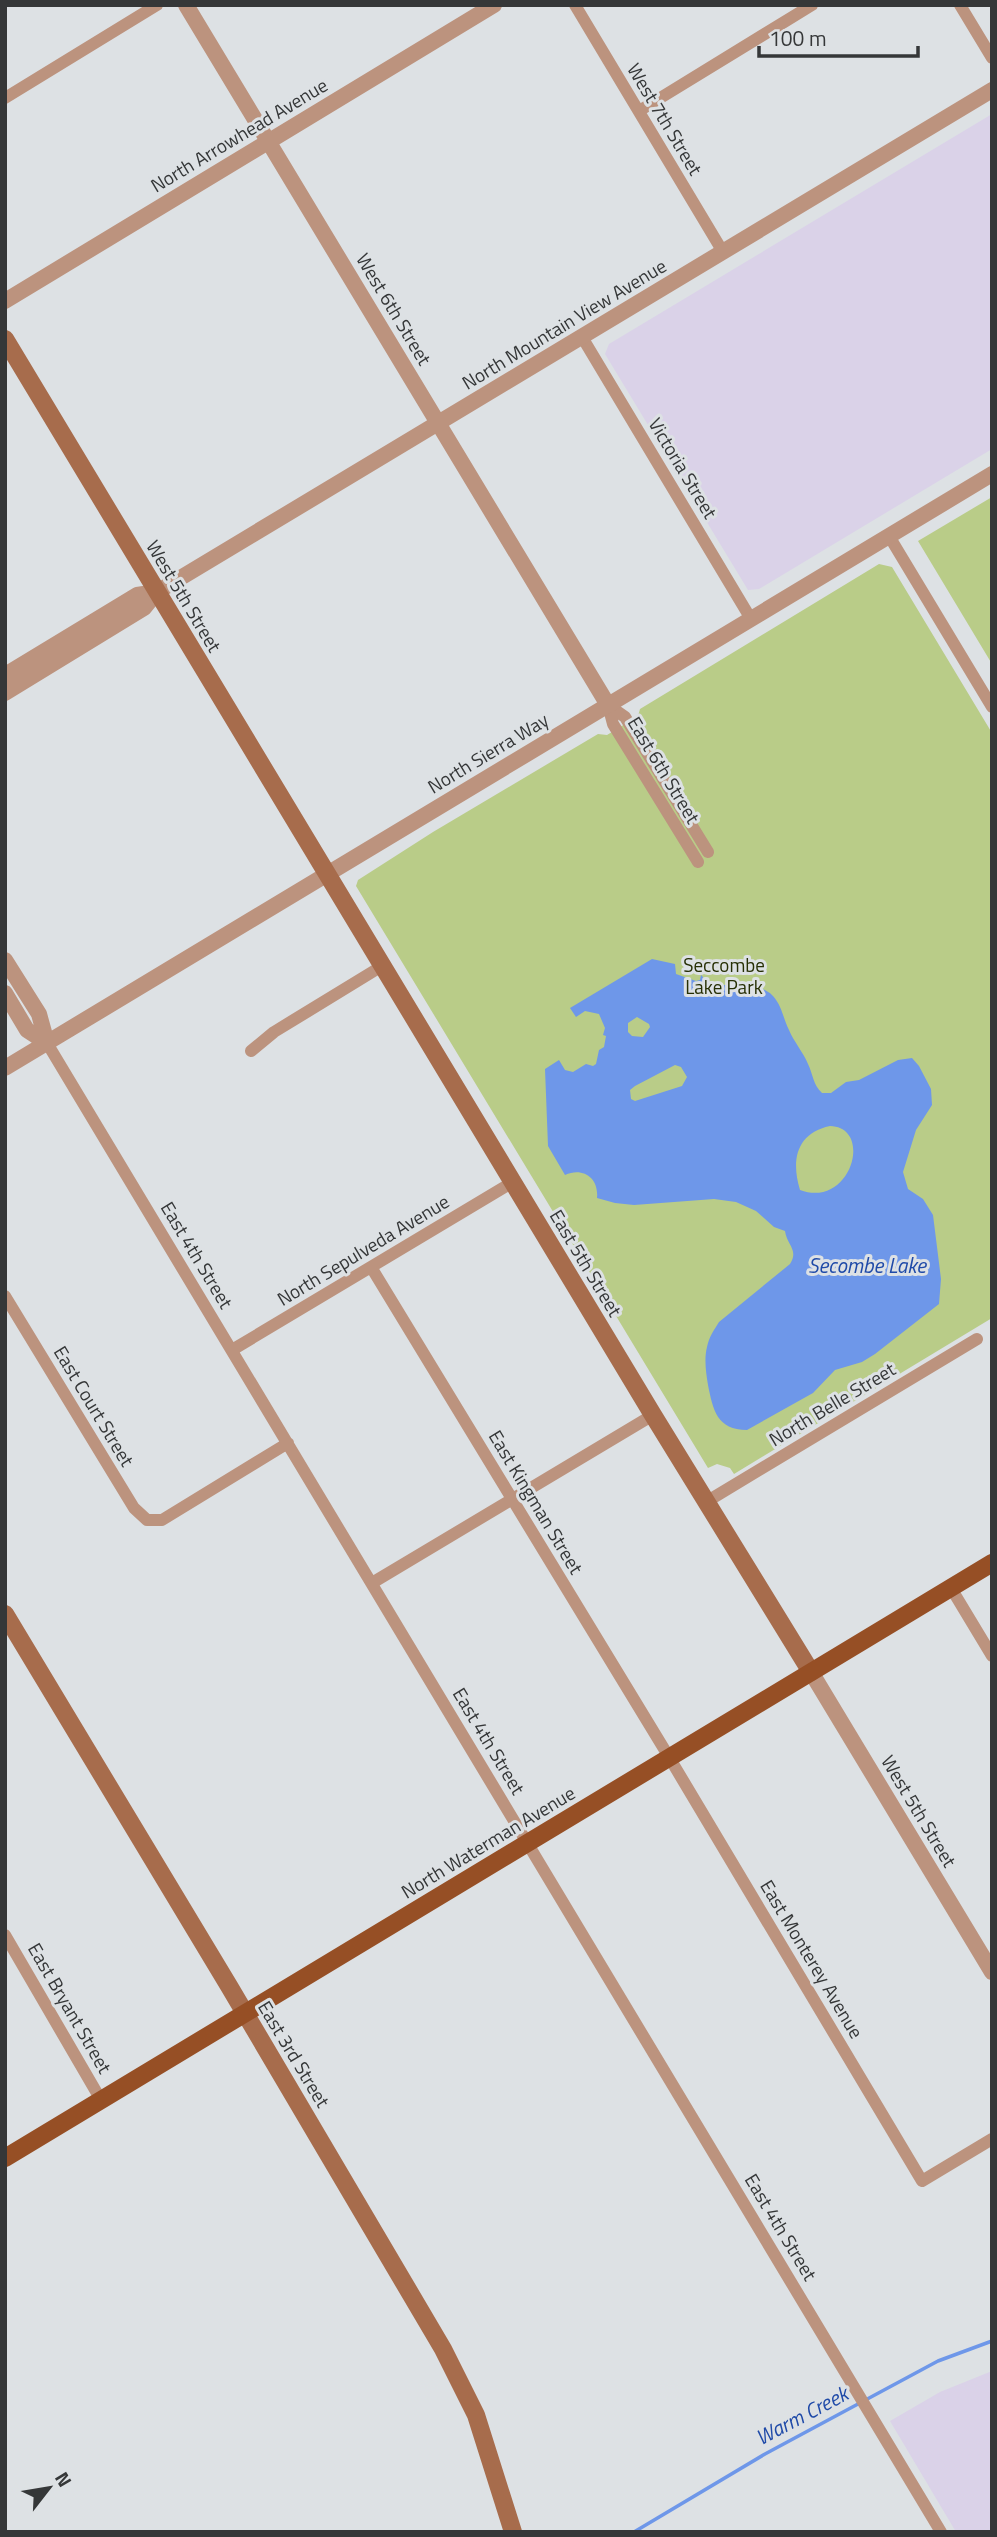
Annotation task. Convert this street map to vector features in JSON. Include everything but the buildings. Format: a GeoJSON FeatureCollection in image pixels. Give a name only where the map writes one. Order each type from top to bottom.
{"type":"FeatureCollection","features":[{"type":"Feature","properties":{"kind":"main road","name":"West 5th Street"},"geometry":{"type":"LineString","coordinates":[[5,339],[328,874]]}},
{"type":"Feature","properties":{"kind":"main road","name":"East 5th Street"},"geometry":{"type":"LineString","coordinates":[[328,874],[811,1672]]}},
{"type":"Feature","properties":{"kind":"main road","name":"North Waterman Avenue"},"geometry":{"type":"LineString","coordinates":[[5,2158],[992,1563]]}},
{"type":"Feature","properties":{"kind":"main road","name":"East 3rd Street"},"geometry":{"type":"LineString","coordinates":[[7,1619],[246,2014],[461,2382],[488,2450],[513,2532]]}},
{"type":"Feature","properties":{"kind":"street"},"geometry":{"type":"LineString","coordinates":[[5,98],[157,5]]}},
{"type":"Feature","properties":{"kind":"street","name":"West 6th Street"},"geometry":{"type":"LineString","coordinates":[[186,5],[608,705]]}},
{"type":"Feature","properties":{"kind":"street","name":"North Arrowhead Avenue"},"geometry":{"type":"LineString","coordinates":[[5,300],[494,5]]}},
{"type":"Feature","properties":{"kind":"street","name":"West 7th Street"},"geometry":{"type":"LineString","coordinates":[[575,5],[723,252]]}},
{"type":"Feature","properties":{"kind":"street"},"geometry":{"type":"LineString","coordinates":[[639,111],[813,5]]}},
{"type":"Feature","properties":{"kind":"street"},"geometry":{"type":"LineString","coordinates":[[960,5],[992,58]]}},
{"type":"Feature","properties":{"kind":"street","name":"North Mountain View Avenue"},"geometry":{"type":"LineString","coordinates":[[5,692],[145,608],[157,592],[992,90]]}},
{"type":"Feature","properties":{"kind":"street","name":"Victoria Street"},"geometry":{"type":"LineString","coordinates":[[582,337],[751,619]]}},
{"type":"Feature","properties":{"kind":"street","name":"North Sierra Way"},"geometry":{"type":"LineString","coordinates":[[5,1068],[992,474]]}},
{"type":"Feature","properties":{"kind":"street"},"geometry":{"type":"LineString","coordinates":[[889,536],[992,707]]}},
{"type":"Feature","properties":{"kind":"street","name":"North Mountain View Avenue"},"geometry":{"type":"LineString","coordinates":[[5,675],[137,595],[157,592]]}},
{"type":"Feature","properties":{"kind":"street","name":"East 6th Street"},"geometry":{"type":"LineString","coordinates":[[608,705],[625,717],[708,852]]}},
{"type":"Feature","properties":{"kind":"street","name":"East 6th Street"},"geometry":{"type":"LineString","coordinates":[[608,705],[613,724],[698,862]]}},
{"type":"Feature","properties":{"kind":"street"},"geometry":{"type":"LineString","coordinates":[[5,960],[39,1014],[47,1043]]}},
{"type":"Feature","properties":{"kind":"street"},"geometry":{"type":"LineString","coordinates":[[251,1051],[274,1032],[382,966]]}},
{"type":"Feature","properties":{"kind":"street"},"geometry":{"type":"LineString","coordinates":[[5,993],[27,1030],[47,1043]]}},
{"type":"Feature","properties":{"kind":"street","name":"East 4th Street"},"geometry":{"type":"LineString","coordinates":[[47,1043],[941,2532]]}},
{"type":"Feature","properties":{"kind":"street","name":"North Sepulveda Avenue"},"geometry":{"type":"LineString","coordinates":[[232,1350],[513,1182]]}},
{"type":"Feature","properties":{"kind":"street","name":"East Kingman Street"},"geometry":{"type":"LineString","coordinates":[[370,1267],[669,1757]]}},
{"type":"Feature","properties":{"kind":"street","name":"East Court Street"},"geometry":{"type":"LineString","coordinates":[[5,1296],[134,1508],[147,1520],[162,1520],[288,1443]]}},
{"type":"Feature","properties":{"kind":"street","name":"North Belle Street"},"geometry":{"type":"LineString","coordinates":[[706,1502],[977,1339]]}},
{"type":"Feature","properties":{"kind":"street"},"geometry":{"type":"LineString","coordinates":[[372,1583],[653,1415]]}},
{"type":"Feature","properties":{"kind":"street"},"geometry":{"type":"LineString","coordinates":[[951,1588],[992,1656]]}},
{"type":"Feature","properties":{"kind":"street","name":"West 5th Street"},"geometry":{"type":"LineString","coordinates":[[811,1672],[992,1972]]}},
{"type":"Feature","properties":{"kind":"street","name":"East Monterey Avenue"},"geometry":{"type":"LineString","coordinates":[[669,1757],[922,2181],[992,2140]]}},
{"type":"Feature","properties":{"kind":"street","name":"East Bryant Street"},"geometry":{"type":"LineString","coordinates":[[5,1935],[101,2100]]}},
{"type":"Feature","properties":{"kind":"shaded area"},"geometry":{"type":"Polygon","coordinates":[[[992,114],[992,449],[759,589],[748,590],[605,354],[609,344],[992,114]]]}},
{"type":"Feature","properties":{"kind":"shaded area"},"geometry":{"type":"Polygon","coordinates":[[[992,2371],[992,2532],[956,2532],[890,2421],[940,2392],[992,2371]]]}},
{"type":"Feature","properties":{"kind":"green space"},"geometry":{"type":"Polygon","coordinates":[[[992,497],[992,664],[918,541],[992,497]]]}},
{"type":"Feature","properties":{"kind":"green space","name":"Seccombe Lake Park"},"geometry":{"type":"Polygon","coordinates":[[[879,564],[892,567],[992,733],[992,1318],[734,1474],[730,1468],[717,1464],[708,1468],[356,886],[358,880],[433,832],[598,734],[607,735],[638,716],[640,709],[879,564]]]}},
{"type":"Feature","properties":{"kind":"water","name":"Secombe Lake"},"geometry":{"type":"Polygon","coordinates":[[[652,959],[675,964],[676,974],[696,981],[700,980],[701,975],[717,984],[756,987],[773,996],[822,1093],[831,1093],[846,1082],[859,1080],[898,1060],[912,1058],[931,1089],[932,1105],[916,1130],[903,1172],[908,1189],[923,1199],[933,1215],[941,1279],[939,1304],[875,1354],[862,1362],[835,1370],[813,1393],[747,1430],[737,1429],[723,1422],[712,1403],[708,1385],[705,1361],[709,1340],[719,1322],[790,1264],[792,1248],[785,1231],[774,1227],[756,1211],[736,1202],[714,1199],[634,1205],[615,1203],[597,1198],[593,1180],[584,1173],[565,1175],[548,1146],[545,1069],[559,1060],[565,1070],[573,1072],[586,1064],[593,1066],[596,1064],[599,1050],[604,1047],[606,1036],[603,1035],[605,1028],[599,1014],[585,1011],[576,1017],[570,1008],[652,959]],[[637,1017],[628,1023],[628,1032],[632,1036],[643,1037],[650,1027],[637,1017]],[[675,1065],[630,1090],[631,1099],[635,1101],[682,1086],[687,1077],[681,1067],[675,1065]],[[830,1126],[819,1130],[803,1142],[796,1169],[800,1190],[818,1193],[832,1188],[844,1178],[851,1166],[853,1152],[851,1139],[843,1130],[830,1126]]]}},
{"type":"Feature","properties":{"kind":"waterway","name":"Warm Creek"},"geometry":{"type":"LineString","coordinates":[[634,2532],[765,2454],[938,2361],[992,2341]]}}]}
